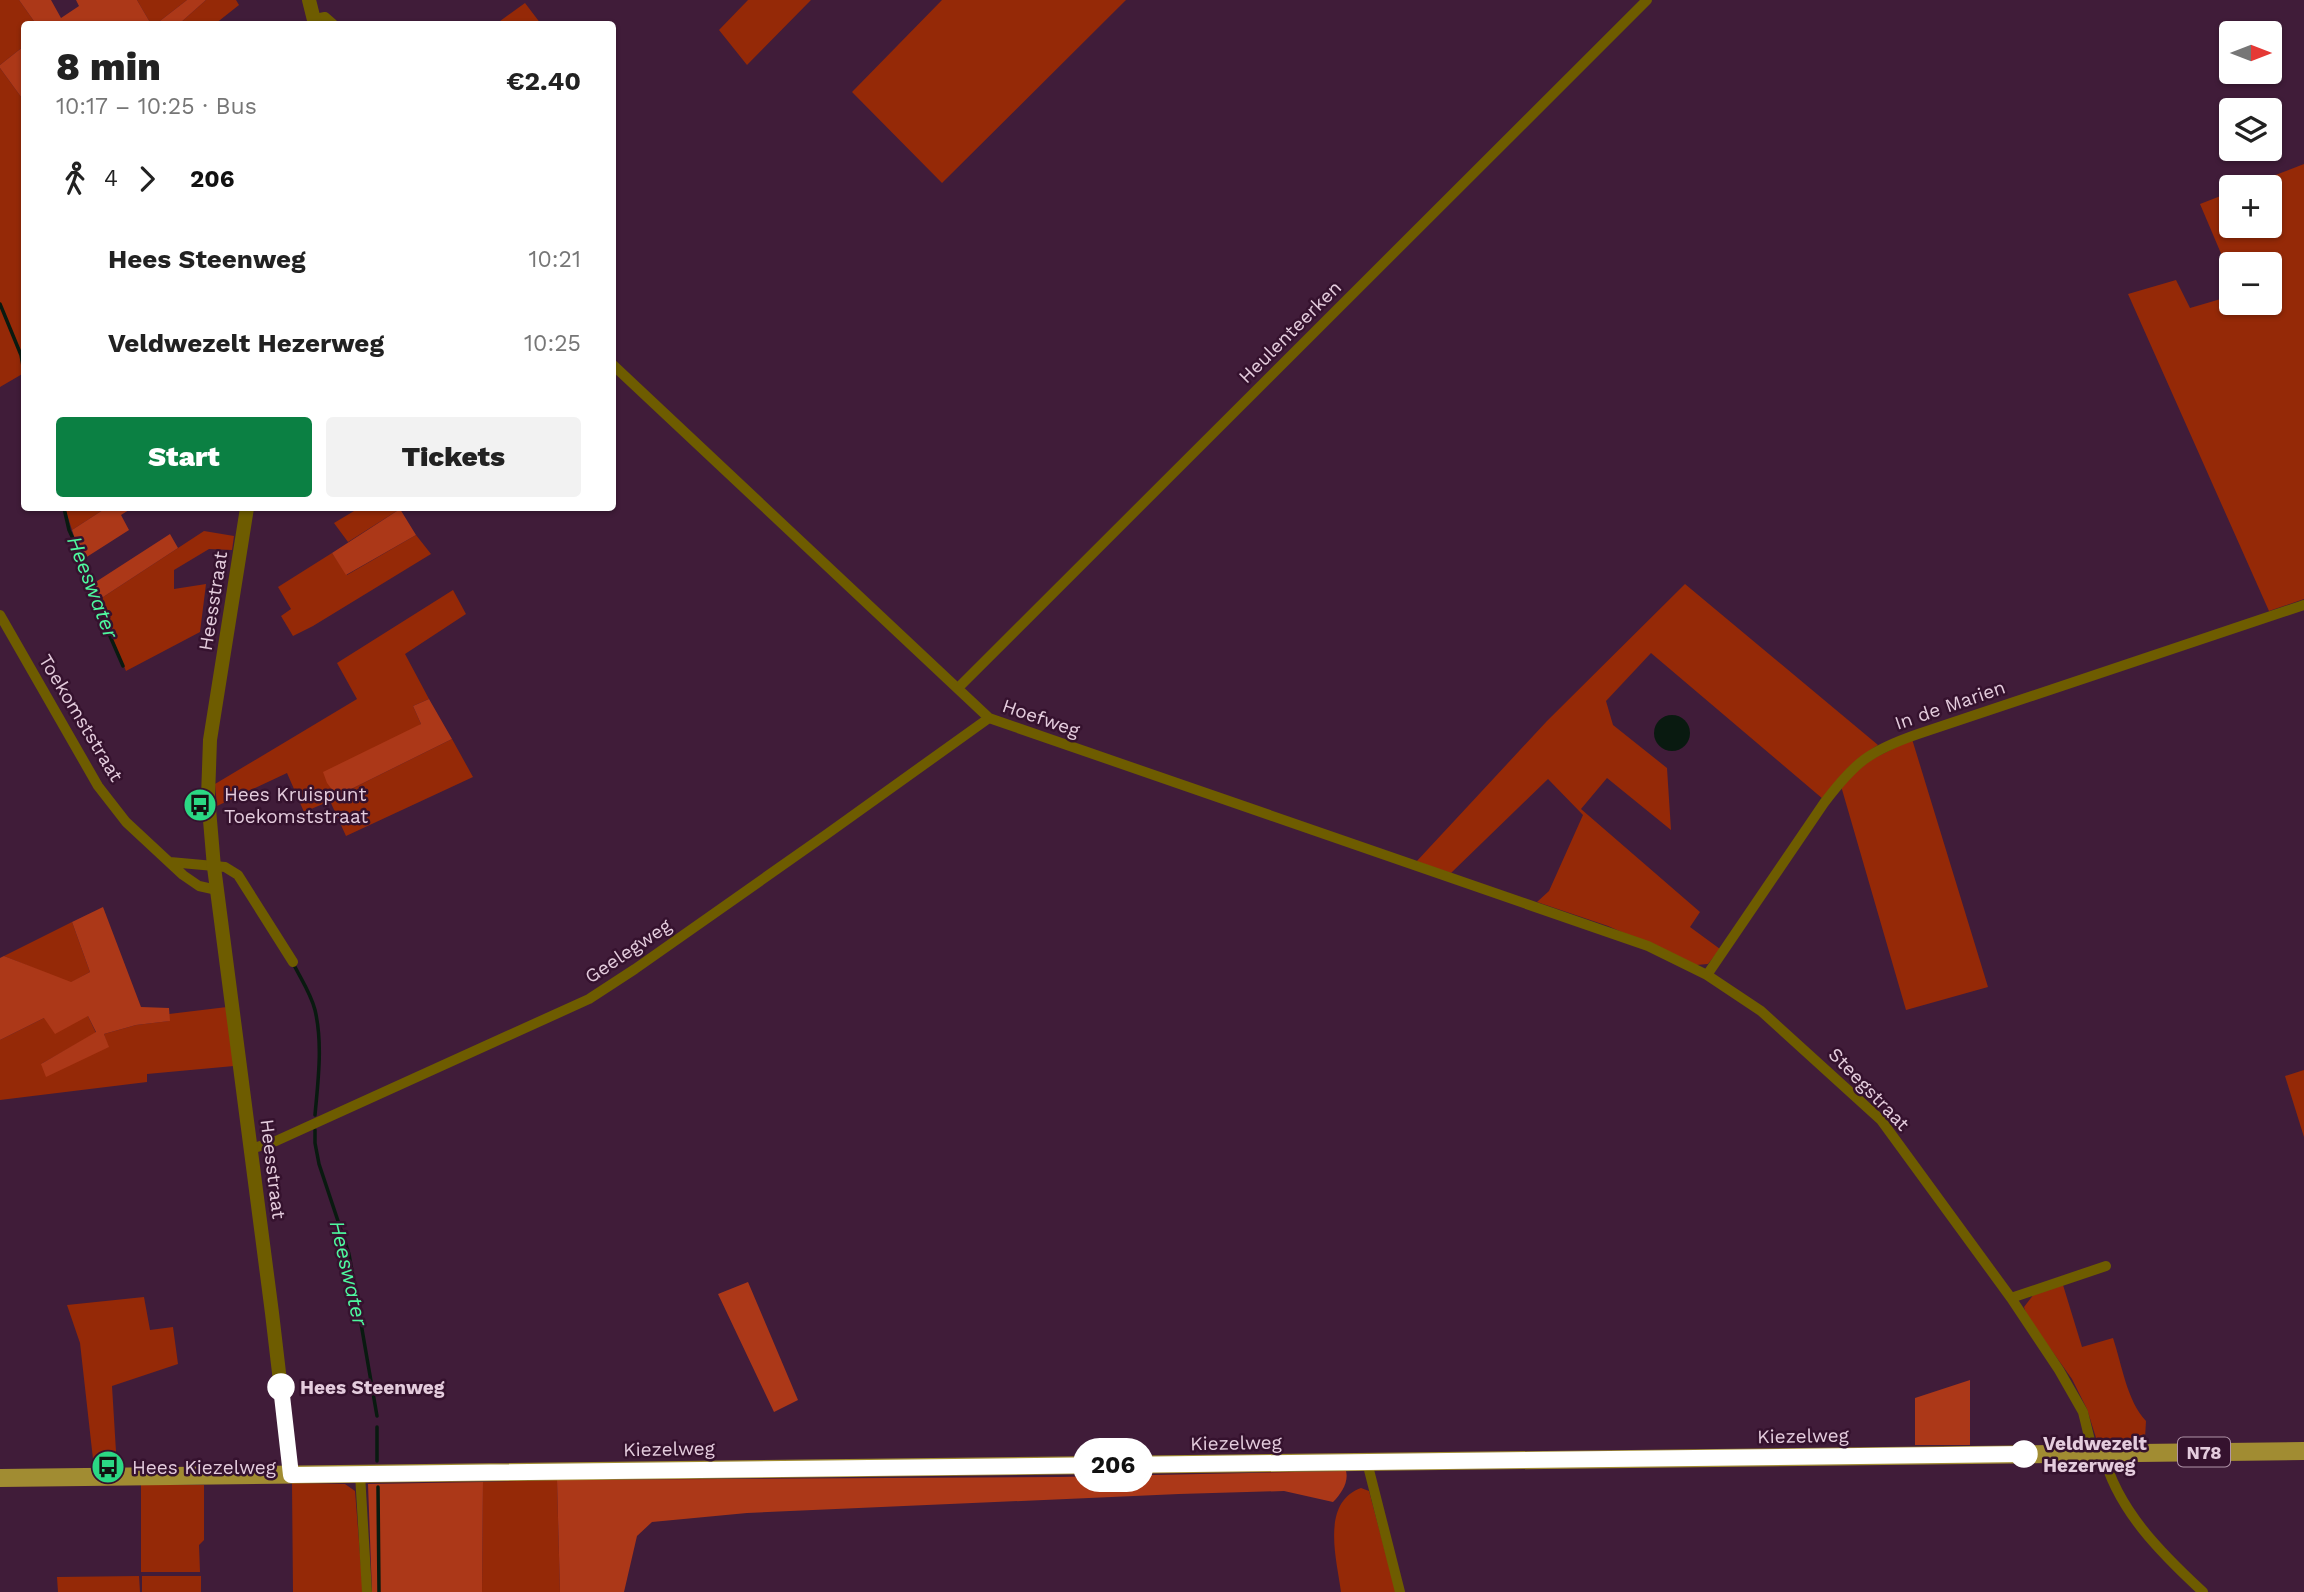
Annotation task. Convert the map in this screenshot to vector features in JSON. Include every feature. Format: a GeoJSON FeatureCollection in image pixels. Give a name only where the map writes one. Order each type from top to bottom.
{"type":"FeatureCollection","features":[{"type":"Feature","properties":{"kind":"main road","name":"Kiezelweg"},"geometry":{"type":"LineString","coordinates":[[0,1478],[2304,1451]]}},
{"type":"Feature","properties":{"kind":"street"},"geometry":{"type":"LineString","coordinates":[[309,0],[315,21]]}},
{"type":"Feature","properties":{"kind":"street","name":"Heulenteerken"},"geometry":{"type":"LineString","coordinates":[[958,688],[1647,0]]}},
{"type":"Feature","properties":{"kind":"street","name":"Hoefweg"},"geometry":{"type":"LineString","coordinates":[[616,368],[989,718],[1532,905]]}},
{"type":"Feature","properties":{"kind":"street","name":"Heesstraat"},"geometry":{"type":"LineString","coordinates":[[247,511],[211,740],[208,797],[214,867],[291,1475]]}},
{"type":"Feature","properties":{"kind":"street","name":"In de Marien"},"geometry":{"type":"LineString","coordinates":[[1707,975],[1824,803],[1844,776],[1871,753],[1930,730],[2304,605]]}},
{"type":"Feature","properties":{"kind":"street","name":"Toekomststraat"},"geometry":{"type":"LineString","coordinates":[[0,615],[98,786],[126,822],[183,876],[199,886],[217,890]]}},
{"type":"Feature","properties":{"kind":"street","name":"Geelegweg"},"geometry":{"type":"LineString","coordinates":[[251,1149],[276,1141],[589,999],[989,718]]}},
{"type":"Feature","properties":{"kind":"street"},"geometry":{"type":"LineString","coordinates":[[170,862],[225,867],[237,875],[293,962]]}},
{"type":"Feature","properties":{"kind":"street","name":"Steegstraat"},"geometry":{"type":"LineString","coordinates":[[1532,905],[1648,946],[1707,975],[1761,1011],[1881,1120],[2011,1298],[2059,1370],[2083,1412],[2098,1453],[2138,1524],[2176,1567],[2203,1592]]}},
{"type":"Feature","properties":{"kind":"street"},"geometry":{"type":"LineString","coordinates":[[2011,1298],[2106,1266]]}},
{"type":"Feature","properties":{"kind":"street"},"geometry":{"type":"LineString","coordinates":[[1367,1462],[1400,1592]]}},
{"type":"Feature","properties":{"kind":"street"},"geometry":{"type":"LineString","coordinates":[[360,1474],[367,1592]]}},
{"type":"Feature","properties":{"kind":"shaded area"},"geometry":{"type":"Polygon","coordinates":[[[0,0],[19,0],[34,21],[21,21],[21,48],[0,65],[0,0]]]}},
{"type":"Feature","properties":{"kind":"shaded area"},"geometry":{"type":"Polygon","coordinates":[[[19,0],[51,0],[61,18],[79,6],[76,0],[137,0],[149,21],[34,21],[19,0]]]}},
{"type":"Feature","properties":{"kind":"shaded area"},"geometry":{"type":"Polygon","coordinates":[[[137,0],[187,0],[160,21],[149,21],[137,0]]]}},
{"type":"Feature","properties":{"kind":"shaded area"},"geometry":{"type":"Polygon","coordinates":[[[187,0],[206,0],[182,21],[160,21],[187,0]]]}},
{"type":"Feature","properties":{"kind":"shaded area"},"geometry":{"type":"Polygon","coordinates":[[[206,0],[236,0],[239,5],[219,21],[182,21],[206,0]]]}},
{"type":"Feature","properties":{"kind":"shaded area"},"geometry":{"type":"Polygon","coordinates":[[[748,0],[811,0],[747,65],[719,30],[748,0]]]}},
{"type":"Feature","properties":{"kind":"shaded area"},"geometry":{"type":"Polygon","coordinates":[[[942,0],[1126,0],[942,183],[852,92],[942,0]]]}},
{"type":"Feature","properties":{"kind":"shaded area"},"geometry":{"type":"Polygon","coordinates":[[[525,3],[539,21],[500,21],[525,3]]]}},
{"type":"Feature","properties":{"kind":"shaded area"},"geometry":{"type":"Polygon","coordinates":[[[21,48],[21,97],[0,68],[0,65],[21,48]]]}},
{"type":"Feature","properties":{"kind":"shaded area"},"geometry":{"type":"Polygon","coordinates":[[[0,68],[21,97],[21,375],[0,387],[0,68]]]}},
{"type":"Feature","properties":{"kind":"shaded area"},"geometry":{"type":"Polygon","coordinates":[[[2304,164],[2304,599],[2269,611],[2128,294],[2176,280],[2190,308],[2219,300],[2219,315],[2282,315],[2282,252],[2220,252],[2200,204],[2219,197],[2219,238],[2282,238],[2282,175],[2275,175],[2304,164]]]}},
{"type":"Feature","properties":{"kind":"shaded area"},"geometry":{"type":"Polygon","coordinates":[[[66,511],[101,511],[72,530],[66,511]]]}},
{"type":"Feature","properties":{"kind":"shaded area"},"geometry":{"type":"Polygon","coordinates":[[[101,511],[127,511],[121,515],[129,530],[82,560],[72,530],[101,511]]]}},
{"type":"Feature","properties":{"kind":"shaded area"},"geometry":{"type":"Polygon","coordinates":[[[354,511],[397,511],[348,542],[334,523],[354,511]]]}},
{"type":"Feature","properties":{"kind":"shaded area"},"geometry":{"type":"Polygon","coordinates":[[[397,511],[401,511],[416,535],[346,575],[332,553],[397,511]]]}},
{"type":"Feature","properties":{"kind":"shaded area"},"geometry":{"type":"Polygon","coordinates":[[[204,531],[234,536],[232,550],[209,549],[174,570],[174,589],[206,584],[200,632],[126,671],[97,601],[204,531]]]}},
{"type":"Feature","properties":{"kind":"shaded area"},"geometry":{"type":"Polygon","coordinates":[[[170,534],[178,548],[97,601],[91,585],[170,534]]]}},
{"type":"Feature","properties":{"kind":"shaded area"},"geometry":{"type":"Polygon","coordinates":[[[416,535],[431,554],[293,636],[281,616],[291,609],[278,587],[332,553],[347,575],[416,535]]]}},
{"type":"Feature","properties":{"kind":"shaded area"},"geometry":{"type":"Polygon","coordinates":[[[1685,584],[1878,745],[1847,769],[1823,799],[1651,653],[1606,701],[1613,725],[1667,768],[1671,830],[1607,778],[1581,809],[1700,912],[1690,927],[1720,949],[1708,964],[1696,965],[1608,926],[1537,902],[1549,891],[1583,815],[1548,779],[1451,873],[1416,862],[1547,721],[1685,584]]]}},
{"type":"Feature","properties":{"kind":"shaded area"},"geometry":{"type":"Polygon","coordinates":[[[453,590],[466,614],[405,654],[429,699],[413,706],[421,724],[337,796],[452,739],[473,777],[346,836],[330,801],[304,812],[287,773],[217,806],[215,784],[357,699],[337,663],[453,590]]]}},
{"type":"Feature","properties":{"kind":"shaded area"},"geometry":{"type":"Polygon","coordinates":[[[429,699],[452,739],[337,796],[323,772],[421,724],[413,706],[429,699]]]}},
{"type":"Feature","properties":{"kind":"shaded area"},"geometry":{"type":"Polygon","coordinates":[[[1672,715],[1685,720],[1690,733],[1685,746],[1672,751],[1659,746],[1654,733],[1659,720],[1672,715]]]}},
{"type":"Feature","properties":{"kind":"shaded area"},"geometry":{"type":"Polygon","coordinates":[[[1912,739],[1988,987],[1906,1010],[1841,786],[1857,767],[1912,739]]]}},
{"type":"Feature","properties":{"kind":"shaded area"},"geometry":{"type":"Polygon","coordinates":[[[103,907],[141,1007],[169,1008],[170,1021],[136,1025],[104,1034],[109,1047],[46,1077],[41,1064],[96,1032],[88,1016],[55,1034],[44,1018],[0,1040],[0,958],[4,956],[71,982],[90,972],[72,922],[103,907]]]}},
{"type":"Feature","properties":{"kind":"shaded area"},"geometry":{"type":"Polygon","coordinates":[[[72,922],[90,972],[70,983],[4,956],[72,922]]]}},
{"type":"Feature","properties":{"kind":"shaded area"},"geometry":{"type":"Polygon","coordinates":[[[227,1007],[234,1066],[147,1074],[147,1082],[0,1100],[0,1040],[44,1018],[88,1016],[96,1033],[41,1064],[108,1047],[104,1034],[136,1025],[169,1021],[169,1014],[227,1007]]]}},
{"type":"Feature","properties":{"kind":"shaded area"},"geometry":{"type":"Polygon","coordinates":[[[2304,1070],[2304,1137],[2285,1076],[2304,1070]]]}},
{"type":"Feature","properties":{"kind":"shaded area"},"geometry":{"type":"Polygon","coordinates":[[[748,1282],[798,1400],[774,1412],[718,1294],[748,1282]]]}},
{"type":"Feature","properties":{"kind":"shaded area"},"geometry":{"type":"Polygon","coordinates":[[[2063,1285],[2082,1347],[2113,1338],[2130,1393],[2139,1413],[2146,1421],[2145,1438],[2097,1441],[2087,1409],[2072,1379],[2027,1316],[2024,1307],[2034,1294],[2063,1285]]]}},
{"type":"Feature","properties":{"kind":"shaded area"},"geometry":{"type":"Polygon","coordinates":[[[144,1297],[150,1330],[173,1327],[178,1364],[112,1386],[117,1468],[94,1468],[80,1343],[67,1305],[144,1297]]]}},
{"type":"Feature","properties":{"kind":"shaded area"},"geometry":{"type":"Polygon","coordinates":[[[1970,1380],[1970,1445],[1915,1445],[1915,1398],[1970,1380]]]}},
{"type":"Feature","properties":{"kind":"shaded area"},"geometry":{"type":"Polygon","coordinates":[[[1346,1471],[1344,1488],[1333,1502],[1284,1491],[1179,1494],[747,1513],[652,1522],[637,1536],[624,1592],[560,1592],[557,1480],[1060,1477],[1346,1471]]]}},
{"type":"Feature","properties":{"kind":"shaded area"},"geometry":{"type":"Polygon","coordinates":[[[557,1480],[560,1592],[482,1592],[483,1482],[557,1480]]]}},
{"type":"Feature","properties":{"kind":"shaded area"},"geometry":{"type":"Polygon","coordinates":[[[483,1482],[482,1592],[372,1592],[368,1484],[483,1482]]]}},
{"type":"Feature","properties":{"kind":"shaded area"},"geometry":{"type":"Polygon","coordinates":[[[292,1483],[345,1484],[355,1491],[363,1592],[293,1592],[292,1483]]]}},
{"type":"Feature","properties":{"kind":"shaded area"},"geometry":{"type":"Polygon","coordinates":[[[141,1485],[204,1485],[204,1540],[199,1545],[200,1572],[141,1572],[141,1485]]]}},
{"type":"Feature","properties":{"kind":"shaded area"},"geometry":{"type":"Polygon","coordinates":[[[1361,1488],[1369,1491],[1396,1592],[1341,1592],[1335,1549],[1336,1519],[1340,1506],[1348,1495],[1361,1488]]]}},
{"type":"Feature","properties":{"kind":"shaded area"},"geometry":{"type":"Polygon","coordinates":[[[139,1576],[140,1592],[58,1592],[57,1577],[139,1576]]]}},
{"type":"Feature","properties":{"kind":"shaded area"},"geometry":{"type":"Polygon","coordinates":[[[142,1576],[201,1576],[201,1592],[142,1592],[142,1576]]]}},
{"type":"Feature","properties":{"kind":"waterway","name":"Heeswater"},"geometry":{"type":"LineString","coordinates":[[0,304],[21,355]]}},
{"type":"Feature","properties":{"kind":"waterway","name":"Heeswater"},"geometry":{"type":"LineString","coordinates":[[65,511],[97,606],[123,666]]}},
{"type":"Feature","properties":{"kind":"waterway","name":"Heeswater"},"geometry":{"type":"LineString","coordinates":[[294,965],[311,998],[319,1036],[315,1115]]}},
{"type":"Feature","properties":{"kind":"waterway","name":"Heeswater"},"geometry":{"type":"LineString","coordinates":[[315,1130],[319,1164],[349,1254],[377,1416]]}},
{"type":"Feature","properties":{"kind":"waterway","name":"Heeswater"},"geometry":{"type":"LineString","coordinates":[[377,1427],[377,1461]]}},
{"type":"Feature","properties":{"kind":"waterway","name":"Heeswater"},"geometry":{"type":"LineString","coordinates":[[378,1487],[379,1592]]}},
{"type":"Feature","properties":{"kind":"bus line","name":"206"},"geometry":{"type":"LineString","coordinates":[[281,1387],[291,1475],[2024,1454]]}},
{"type":"Feature","properties":{"kind":"place","name":"Hees Kruispunt Toekomststraat"},"geometry":{"type":"Point","coordinates":[200,805]}},
{"type":"Feature","properties":{"kind":"place","name":"Hees Steenweg"},"geometry":{"type":"Point","coordinates":[281,1387]}},
{"type":"Feature","properties":{"kind":"place","name":"Veldwezelt Hezerweg"},"geometry":{"type":"Point","coordinates":[2024,1454]}},
{"type":"Feature","properties":{"kind":"place","name":"Hees Kiezelweg"},"geometry":{"type":"Point","coordinates":[108,1467]}}]}
